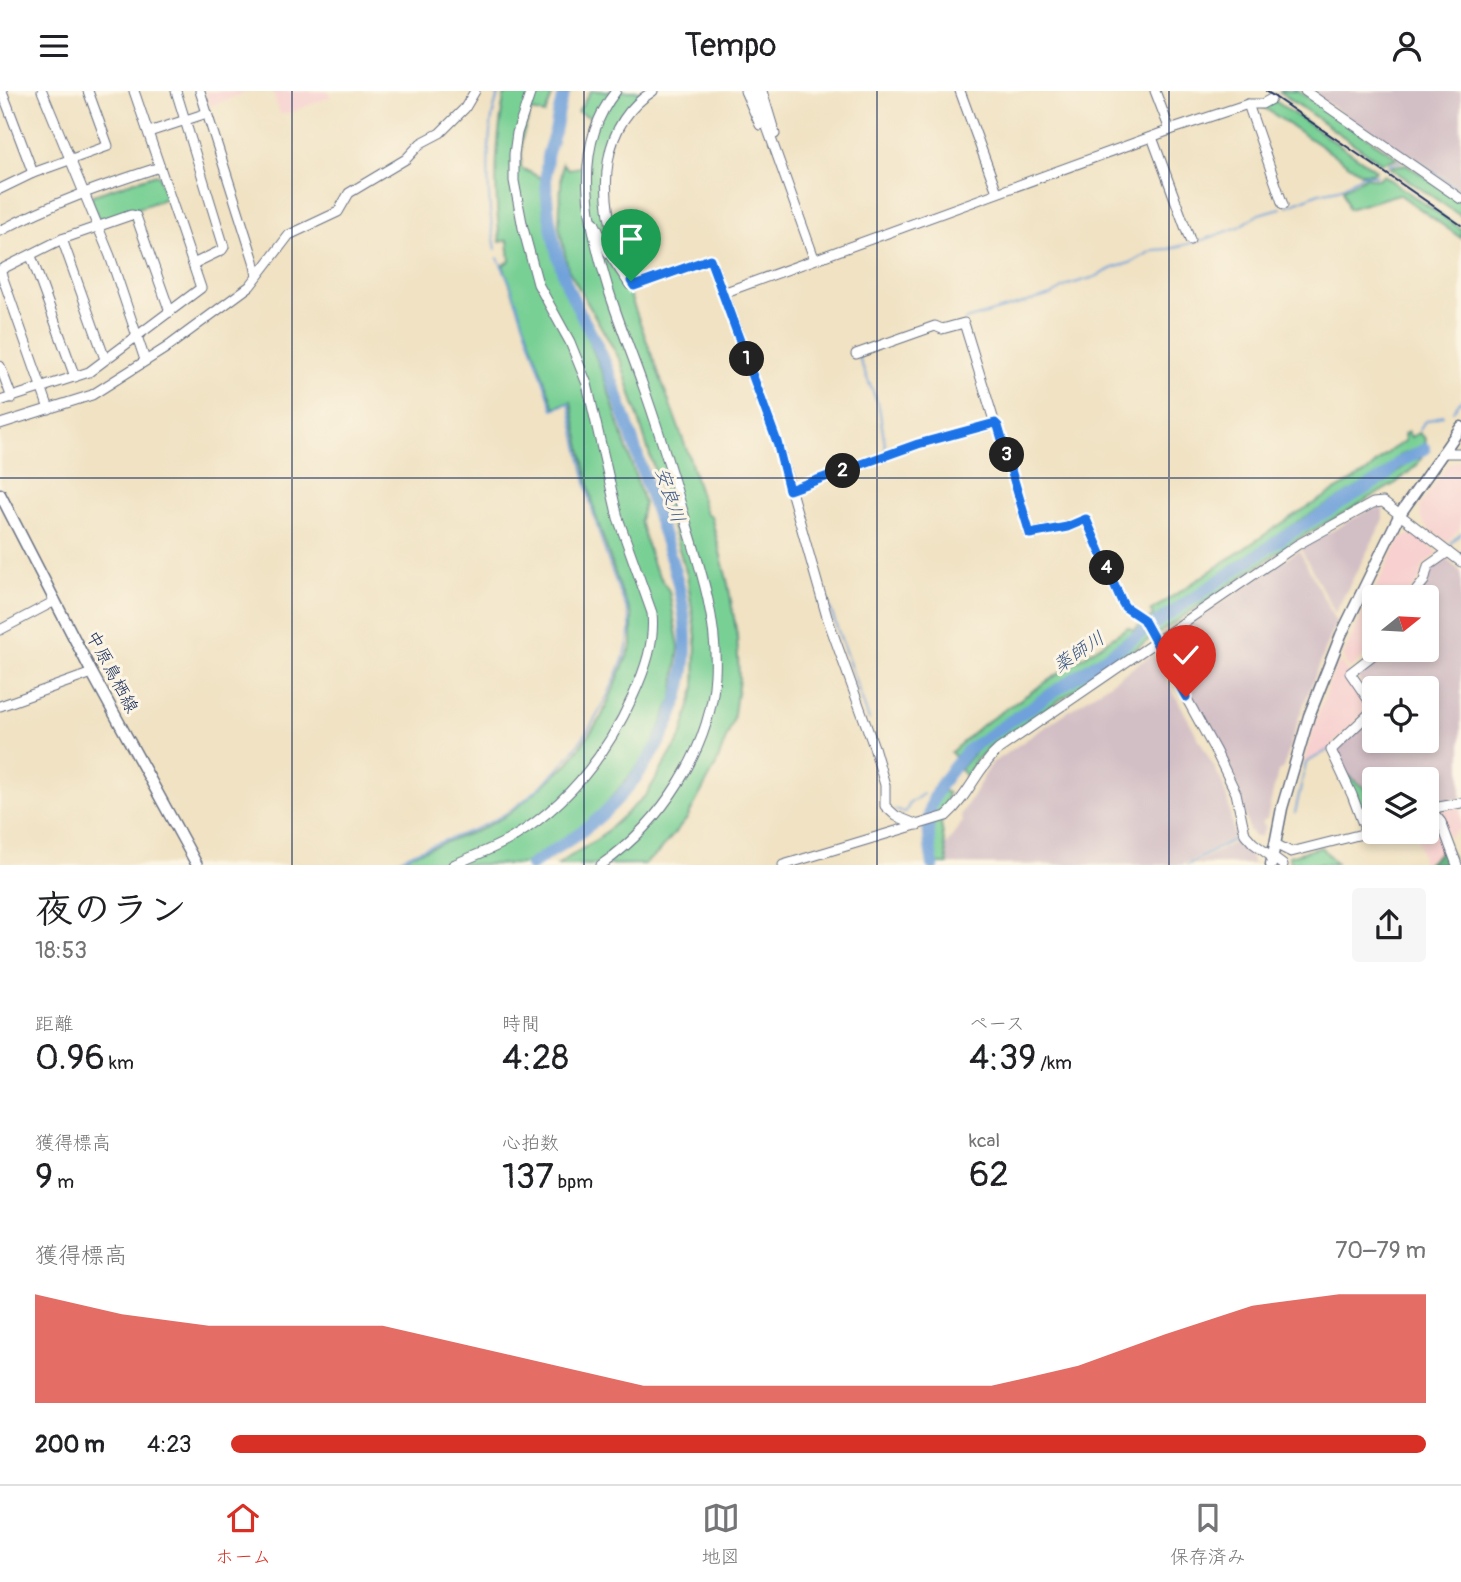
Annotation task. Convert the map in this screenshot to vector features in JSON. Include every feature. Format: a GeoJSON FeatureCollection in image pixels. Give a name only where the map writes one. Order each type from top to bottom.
{"type":"FeatureCollection","features":[{"type":"Feature","properties":{"kind":"main road"},"geometry":{"type":"LineString","coordinates":[[1272,855],[1282,808],[1309,716],[1341,635],[1400,515],[1461,427]]}},
{"type":"Feature","properties":{"kind":"main road","name":"中原鳥栖線"},"geometry":{"type":"LineString","coordinates":[[0,494],[92,673],[197,865]]}},
{"type":"Feature","properties":{"kind":"street"},"geometry":{"type":"LineString","coordinates":[[2,91],[33,173]]}},
{"type":"Feature","properties":{"kind":"street"},"geometry":{"type":"LineString","coordinates":[[42,91],[98,225],[145,360]]}},
{"type":"Feature","properties":{"kind":"street"},"geometry":{"type":"LineString","coordinates":[[1,186],[108,146],[88,91]]}},
{"type":"Feature","properties":{"kind":"street"},"geometry":{"type":"LineString","coordinates":[[0,401],[89,372],[201,288],[134,91]]}},
{"type":"Feature","properties":{"kind":"street"},"geometry":{"type":"LineString","coordinates":[[176,91],[224,247],[193,264]]}},
{"type":"Feature","properties":{"kind":"street"},"geometry":{"type":"LineString","coordinates":[[200,91],[257,276]]}},
{"type":"Feature","properties":{"kind":"street"},"geometry":{"type":"LineString","coordinates":[[0,423],[92,395],[223,307],[250,286],[289,235],[338,212],[349,193],[406,159],[421,143],[440,134],[464,108],[475,91]]}},
{"type":"Feature","properties":{"kind":"street"},"geometry":{"type":"LineString","coordinates":[[453,865],[514,837],[579,783],[624,717],[644,669],[653,624],[652,613],[618,517],[587,384],[570,342],[541,291],[523,228],[514,181],[514,154],[517,132],[531,91]]}},
{"type":"Feature","properties":{"kind":"street"},"geometry":{"type":"LineString","coordinates":[[601,865],[632,841],[657,815],[684,772],[710,708],[715,674],[710,611],[694,548],[593,237],[587,187],[590,142],[604,107],[616,91]]}},
{"type":"Feature","properties":{"kind":"street"},"geometry":{"type":"LineString","coordinates":[[634,286],[615,244],[606,177],[612,143],[619,125],[638,100],[653,91]]}},
{"type":"Feature","properties":{"kind":"street"},"geometry":{"type":"LineString","coordinates":[[745,91],[766,141],[769,146],[774,147]]}},
{"type":"Feature","properties":{"kind":"street"},"geometry":{"type":"LineString","coordinates":[[754,91],[814,258]]}},
{"type":"Feature","properties":{"kind":"street"},"geometry":{"type":"LineString","coordinates":[[762,91],[777,138],[774,147]]}},
{"type":"Feature","properties":{"kind":"street"},"geometry":{"type":"LineString","coordinates":[[960,91],[997,192]]}},
{"type":"Feature","properties":{"kind":"street"},"geometry":{"type":"LineString","coordinates":[[1155,91],[1170,130]]}},
{"type":"Feature","properties":{"kind":"street"},"geometry":{"type":"LineString","coordinates":[[1305,91],[1461,199]]}},
{"type":"Feature","properties":{"kind":"street"},"geometry":{"type":"LineString","coordinates":[[723,293],[1170,130],[1248,104],[1262,104],[1275,94]]}},
{"type":"Feature","properties":{"kind":"street"},"geometry":{"type":"LineString","coordinates":[[1248,104],[1283,205]]}},
{"type":"Feature","properties":{"kind":"street"},"geometry":{"type":"LineString","coordinates":[[149,132],[207,113]]}},
{"type":"Feature","properties":{"kind":"street"},"geometry":{"type":"LineString","coordinates":[[1152,137],[1190,240]]}},
{"type":"Feature","properties":{"kind":"street"},"geometry":{"type":"LineString","coordinates":[[0,231],[37,211],[83,192],[160,167]]}},
{"type":"Feature","properties":{"kind":"street"},"geometry":{"type":"LineString","coordinates":[[589,211],[607,252],[634,286]]}},
{"type":"Feature","properties":{"kind":"street"},"geometry":{"type":"LineString","coordinates":[[49,409],[0,270],[62,239],[98,225],[131,215],[136,216],[170,312]]}},
{"type":"Feature","properties":{"kind":"street"},"geometry":{"type":"LineString","coordinates":[[62,239],[105,359]]}},
{"type":"Feature","properties":{"kind":"street"},"geometry":{"type":"LineString","coordinates":[[32,255],[75,377]]}},
{"type":"Feature","properties":{"kind":"street"},"geometry":{"type":"LineString","coordinates":[[634,286],[710,259],[793,489],[827,617],[874,747],[884,785],[885,806],[896,816],[920,824]]}},
{"type":"Feature","properties":{"kind":"street"},"geometry":{"type":"LineString","coordinates":[[856,354],[906,334],[964,323],[967,325],[1030,534],[1067,527],[1086,519],[1122,602],[1143,619],[1216,752],[1236,793],[1245,834],[1283,865]]}},
{"type":"Feature","properties":{"kind":"street"},"geometry":{"type":"LineString","coordinates":[[0,366],[12,398]]}},
{"type":"Feature","properties":{"kind":"street"},"geometry":{"type":"LineString","coordinates":[[793,489],[918,444],[995,423]]}},
{"type":"Feature","properties":{"kind":"street"},"geometry":{"type":"LineString","coordinates":[[1442,453],[1461,453]]}},
{"type":"Feature","properties":{"kind":"street"},"geometry":{"type":"LineString","coordinates":[[783,865],[946,816],[963,799],[982,767],[999,749],[1297,545],[1378,502],[1383,502],[1461,562]]}},
{"type":"Feature","properties":{"kind":"street"},"geometry":{"type":"LineString","coordinates":[[1421,585],[1428,566],[1448,552]]}},
{"type":"Feature","properties":{"kind":"street"},"geometry":{"type":"LineString","coordinates":[[0,630],[55,601]]}},
{"type":"Feature","properties":{"kind":"street"},"geometry":{"type":"LineString","coordinates":[[1362,691],[1350,673],[1364,662]]}},
{"type":"Feature","properties":{"kind":"street"},"geometry":{"type":"LineString","coordinates":[[0,706],[92,673]]}},
{"type":"Feature","properties":{"kind":"street"},"geometry":{"type":"LineString","coordinates":[[1362,720],[1331,750],[1362,816]]}},
{"type":"Feature","properties":{"kind":"street"},"geometry":{"type":"LineString","coordinates":[[1439,807],[1461,803]]}},
{"type":"Feature","properties":{"kind":"street"},"geometry":{"type":"LineString","coordinates":[[1439,820],[1457,865]]}},
{"type":"Feature","properties":{"kind":"street"},"geometry":{"type":"LineString","coordinates":[[1272,855],[1362,834]]}},
{"type":"Feature","properties":{"kind":"shaded area"},"geometry":{"type":"Polygon","coordinates":[[[205,91],[250,91],[210,106],[205,91]]]}},
{"type":"Feature","properties":{"kind":"shaded area"},"geometry":{"type":"Polygon","coordinates":[[[272,91],[328,91],[330,97],[280,114],[272,91]]]}},
{"type":"Feature","properties":{"kind":"shaded area"},"geometry":{"type":"Polygon","coordinates":[[[1310,91],[1461,91],[1461,188],[1411,154],[1403,155],[1310,91]]]}},
{"type":"Feature","properties":{"kind":"shaded area"},"geometry":{"type":"Polygon","coordinates":[[[1461,460],[1461,527],[1447,542],[1426,526],[1421,518],[1420,506],[1448,465],[1461,460]]]}},
{"type":"Feature","properties":{"kind":"shaded area"},"geometry":{"type":"Polygon","coordinates":[[[1379,507],[1383,509],[1383,521],[1335,613],[1301,549],[1365,512],[1379,507]]]}},
{"type":"Feature","properties":{"kind":"shaded area"},"geometry":{"type":"Polygon","coordinates":[[[1414,534],[1439,554],[1424,564],[1415,585],[1377,585],[1401,538],[1414,534]]]}},
{"type":"Feature","properties":{"kind":"shaded area"},"geometry":{"type":"Polygon","coordinates":[[[1299,550],[1336,622],[1299,717],[1283,769],[1278,771],[1267,818],[1262,822],[1265,828],[1260,837],[1254,836],[1249,830],[1235,776],[1165,648],[1166,642],[1299,550]]]}},
{"type":"Feature","properties":{"kind":"shaded area"},"geometry":{"type":"Polygon","coordinates":[[[1446,559],[1461,572],[1461,798],[1439,802],[1439,767],[1362,767],[1362,786],[1345,773],[1335,751],[1362,725],[1362,753],[1439,753],[1439,676],[1362,676],[1362,684],[1354,672],[1368,662],[1439,662],[1439,585],[1420,585],[1429,568],[1446,559]]]}},
{"type":"Feature","properties":{"kind":"shaded area"},"geometry":{"type":"Polygon","coordinates":[[[1362,615],[1362,659],[1349,669],[1343,657],[1362,615]]]}},
{"type":"Feature","properties":{"kind":"shaded area"},"geometry":{"type":"Polygon","coordinates":[[[1153,654],[1221,780],[1234,837],[1182,865],[948,864],[945,847],[962,822],[961,815],[992,763],[1153,654]]]}},
{"type":"Feature","properties":{"kind":"shaded area"},"geometry":{"type":"Polygon","coordinates":[[[1341,662],[1362,696],[1362,714],[1327,750],[1306,762],[1304,760],[1319,712],[1341,662]]]}},
{"type":"Feature","properties":{"kind":"shaded area"},"geometry":{"type":"Polygon","coordinates":[[[1461,806],[1461,829],[1449,838],[1439,816],[1439,811],[1461,806]]]}},
{"type":"Feature","properties":{"kind":"shaded area"},"geometry":{"type":"Polygon","coordinates":[[[1439,822],[1447,846],[1423,864],[1419,844],[1439,844],[1439,822]]]}},
{"type":"Feature","properties":{"kind":"shaded area"},"geometry":{"type":"Polygon","coordinates":[[[1237,841],[1254,864],[1193,864],[1237,841]]]}},
{"type":"Feature","properties":{"kind":"green space"},"geometry":{"type":"Polygon","coordinates":[[[507,91],[554,91],[545,114],[531,111],[522,138],[521,168],[541,178],[551,249],[563,287],[603,374],[644,503],[640,521],[653,565],[669,591],[679,647],[673,697],[649,753],[597,815],[545,852],[524,864],[395,865],[412,854],[479,830],[509,814],[567,765],[602,716],[632,645],[632,616],[595,514],[571,402],[554,407],[503,265],[510,261],[508,240],[500,242],[496,169],[501,116],[507,91]]]}},
{"type":"Feature","properties":{"kind":"green space"},"geometry":{"type":"Polygon","coordinates":[[[591,91],[648,91],[629,106],[615,126],[605,160],[604,195],[628,290],[689,456],[706,514],[711,516],[737,635],[739,679],[733,721],[716,765],[686,820],[657,854],[644,864],[557,865],[599,838],[646,795],[681,737],[695,688],[696,637],[687,575],[621,362],[568,269],[559,226],[562,163],[568,169],[580,167],[590,117],[578,112],[591,91]]]}},
{"type":"Feature","properties":{"kind":"green space"},"geometry":{"type":"Polygon","coordinates":[[[1281,91],[1298,91],[1398,158],[1381,163],[1281,91]]]}},
{"type":"Feature","properties":{"kind":"green space"},"geometry":{"type":"Polygon","coordinates":[[[1275,101],[1376,170],[1373,173],[1361,173],[1263,107],[1275,101]]]}},
{"type":"Feature","properties":{"kind":"green space"},"geometry":{"type":"Polygon","coordinates":[[[1406,164],[1461,202],[1461,216],[1389,167],[1406,164]]]}},
{"type":"Feature","properties":{"kind":"green space"},"geometry":{"type":"Polygon","coordinates":[[[156,174],[167,198],[102,221],[99,219],[91,199],[93,195],[156,174]]]}},
{"type":"Feature","properties":{"kind":"green space"},"geometry":{"type":"Polygon","coordinates":[[[1383,175],[1461,229],[1461,238],[1399,194],[1348,209],[1343,189],[1365,177],[1378,179],[1383,175]]]}},
{"type":"Feature","properties":{"kind":"green space"},"geometry":{"type":"Polygon","coordinates":[[[1408,432],[1411,437],[1419,433],[1426,439],[1425,445],[1399,456],[1382,473],[1299,521],[976,739],[955,757],[951,752],[982,725],[1128,627],[1133,630],[1153,616],[1151,611],[1294,515],[1367,472],[1405,441],[1404,434],[1408,432]]]}},
{"type":"Feature","properties":{"kind":"green space"},"geometry":{"type":"Polygon","coordinates":[[[1422,457],[1417,465],[1396,483],[1298,539],[990,747],[975,761],[966,777],[960,769],[979,747],[1300,532],[1386,482],[1410,461],[1422,457]]]}},
{"type":"Feature","properties":{"kind":"green space"},"geometry":{"type":"Polygon","coordinates":[[[1345,773],[1362,786],[1362,814],[1345,773]]]}},
{"type":"Feature","properties":{"kind":"green space"},"geometry":{"type":"Polygon","coordinates":[[[938,793],[948,793],[941,824],[948,864],[937,864],[932,820],[938,793]]]}},
{"type":"Feature","properties":{"kind":"green space"},"geometry":{"type":"Polygon","coordinates":[[[1447,845],[1452,857],[1443,864],[1426,865],[1447,845]]]}},
{"type":"Feature","properties":{"kind":"green space"},"geometry":{"type":"Polygon","coordinates":[[[1322,847],[1336,864],[1291,864],[1289,856],[1322,847]]]}},
{"type":"Feature","properties":{"kind":"waterway"},"geometry":{"type":"LineString","coordinates":[[496,249],[490,213],[488,169],[491,126],[500,91]]}},
{"type":"Feature","properties":{"kind":"waterway","name":"安良川"},"geometry":{"type":"LineString","coordinates":[[531,865],[596,820],[641,771],[669,723],[678,698],[686,643],[682,601],[667,545],[616,390],[568,287],[552,233],[546,187],[547,157],[565,91]]}},
{"type":"Feature","properties":{"kind":"waterway"},"geometry":{"type":"LineString","coordinates":[[1411,156],[1461,191]]}},
{"type":"Feature","properties":{"kind":"waterway"},"geometry":{"type":"LineString","coordinates":[[1388,164],[1401,161]]}},
{"type":"Feature","properties":{"kind":"waterway"},"geometry":{"type":"LineString","coordinates":[[1287,206],[1319,193],[1339,189],[1362,175],[1377,175]]}},
{"type":"Feature","properties":{"kind":"waterway"},"geometry":{"type":"LineString","coordinates":[[965,320],[1051,295],[1068,285],[1133,262],[1153,250],[1169,249],[1203,240],[1239,227],[1259,214],[1281,208]]}},
{"type":"Feature","properties":{"kind":"waterway"},"geometry":{"type":"LineString","coordinates":[[390,865],[419,850],[492,821],[525,800],[542,785],[572,752],[598,715],[629,640],[629,617],[596,522],[569,403],[553,409],[510,283],[498,258]]}},
{"type":"Feature","properties":{"kind":"waterway"},"geometry":{"type":"LineString","coordinates":[[859,358],[879,407],[886,452]]}},
{"type":"Feature","properties":{"kind":"waterway"},"geometry":{"type":"LineString","coordinates":[[1453,411],[1461,400]]}},
{"type":"Feature","properties":{"kind":"waterway"},"geometry":{"type":"LineString","coordinates":[[1420,430],[1424,422],[1443,415]]}},
{"type":"Feature","properties":{"kind":"waterway","name":"薬師川"},"geometry":{"type":"LineString","coordinates":[[933,865],[929,827],[933,801],[938,789],[969,749],[1287,535],[1386,476],[1397,464],[1425,449]]}},
{"type":"Feature","properties":{"kind":"waterway"},"geometry":{"type":"LineString","coordinates":[[1451,543],[1461,533]]}},
{"type":"Feature","properties":{"kind":"waterway"},"geometry":{"type":"LineString","coordinates":[[825,593],[869,720]]}},
{"type":"Feature","properties":{"kind":"waterway"},"geometry":{"type":"LineString","coordinates":[[1295,813],[1306,763],[1328,750]]}},
{"type":"Feature","properties":{"kind":"waterway"},"geometry":{"type":"LineString","coordinates":[[895,810],[905,813],[910,803],[923,794]]}},
{"type":"Feature","properties":{"kind":"waterway"},"geometry":{"type":"LineString","coordinates":[[1187,865],[1234,839]]}},
{"type":"Feature","properties":{"kind":"railway"},"geometry":{"type":"LineString","coordinates":[[1266,91],[1461,225]]}},
{"type":"Feature","properties":{"kind":"route"},"geometry":{"type":"LineString","coordinates":[[631,281],[634,286],[710,259],[777,442],[789,490],[918,444],[995,423],[1030,534],[1067,527],[1086,519],[1122,602],[1143,619],[1186,697]]}}]}
